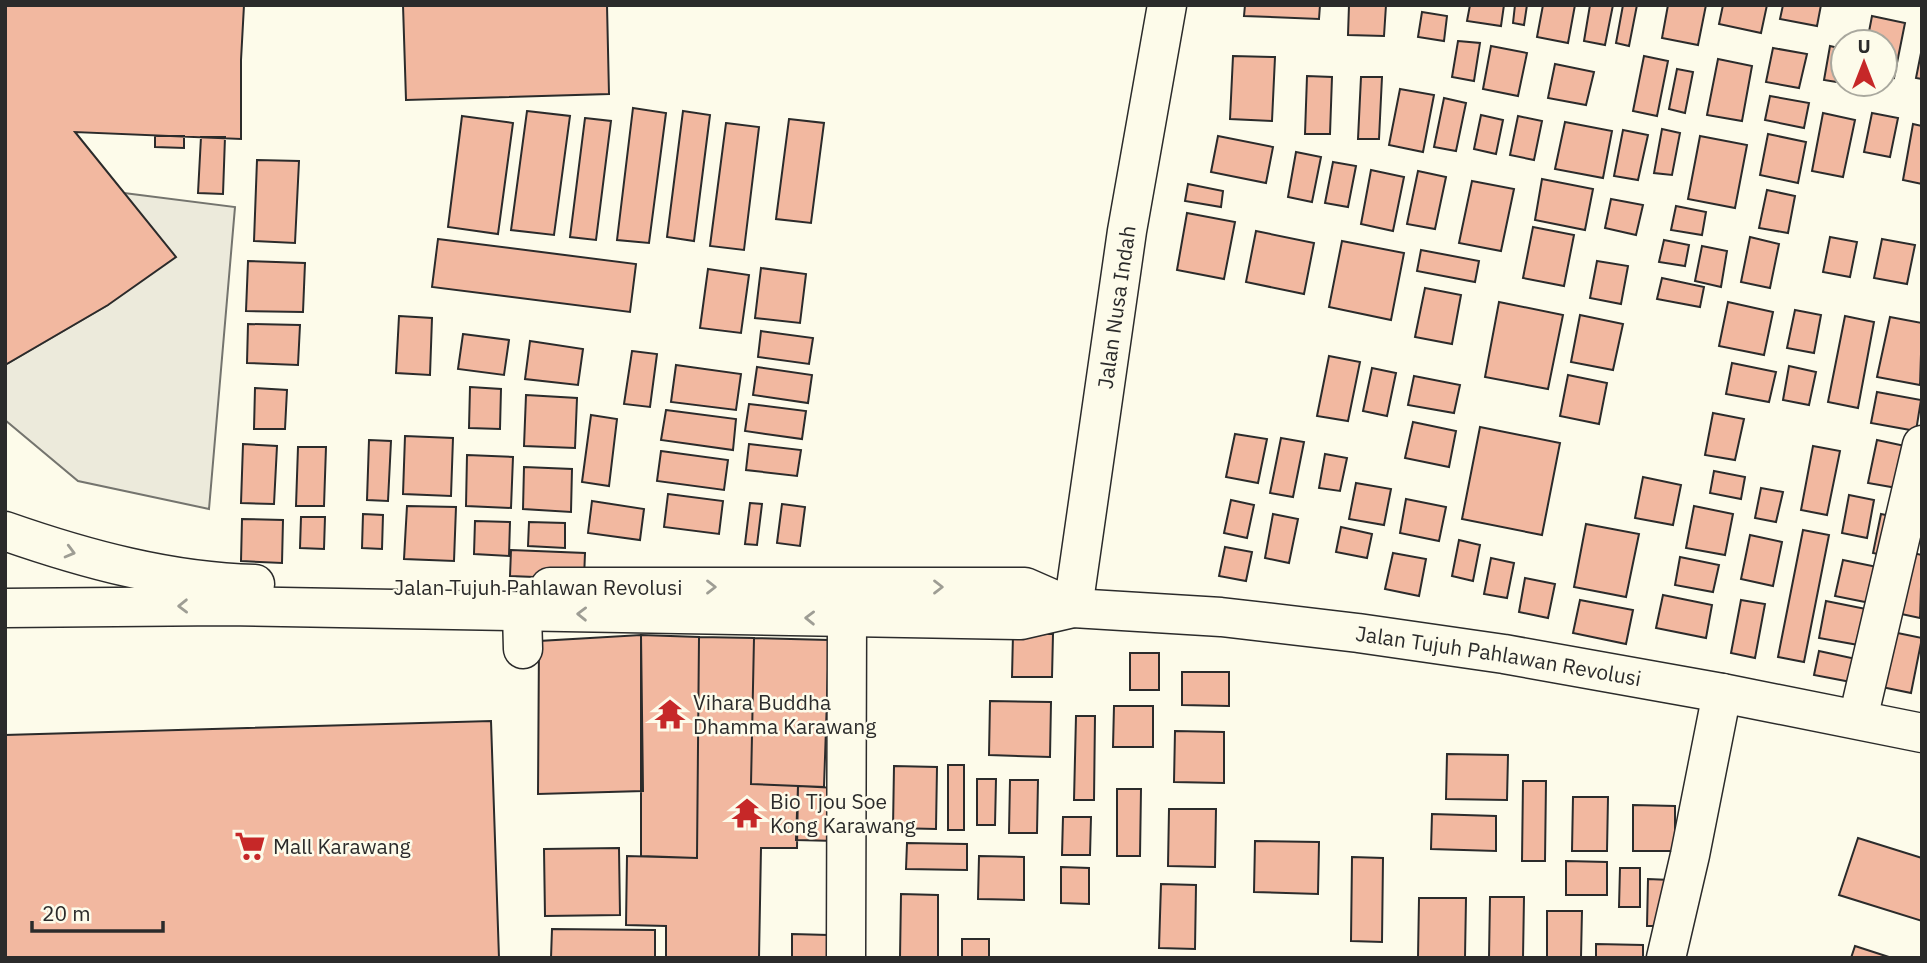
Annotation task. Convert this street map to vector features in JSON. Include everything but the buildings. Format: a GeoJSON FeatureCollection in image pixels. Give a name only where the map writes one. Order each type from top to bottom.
{"type":"FeatureCollection","features":[{"type":"Feature","properties":{"kind":"main road","name":"Jalan Nusa Indah"},"geometry":{"type":"LineString","coordinates":[[1073,608],[1128,231],[1167,5]]}},
{"type":"Feature","properties":{"kind":"main road"},"geometry":{"type":"LineString","coordinates":[[1858,719],[1922,445]]}},
{"type":"Feature","properties":{"kind":"main road","name":"Jalan Tujuh Pahlawan Revolusi"},"geometry":{"type":"LineString","coordinates":[[5,531],[44,545],[115,564],[233,584],[345,587],[1025,587],[1073,608]]}},
{"type":"Feature","properties":{"kind":"main road","name":"Jalan Tujuh Pahlawan Revolusi"},"geometry":{"type":"LineString","coordinates":[[5,608],[225,606],[523,631],[847,618],[1021,620],[1073,608],[1221,617],[1504,654],[1722,693],[1922,733]]}},
{"type":"Feature","properties":{"kind":"main road"},"geometry":{"type":"LineString","coordinates":[[846,958],[847,618]]}},
{"type":"Feature","properties":{"kind":"main road"},"geometry":{"type":"LineString","coordinates":[[1667,958],[1722,693]]}},
{"type":"Feature","properties":{"kind":"shaded area"},"geometry":{"type":"Polygon","coordinates":[[[124,193],[235,207],[209,509],[78,481],[5,420],[5,365],[108,305],[124,193]]]}},
{"type":"Feature","properties":{"kind":"place","name":"Vihara Buddha Dhamma Karawang"},"geometry":{"type":"Point","coordinates":[670,714]}},
{"type":"Feature","properties":{"kind":"place","name":"Bio Tjou Soe Kong Karawang"},"geometry":{"type":"Point","coordinates":[747,813]}},
{"type":"Feature","properties":{"kind":"place","name":"Mall Karawang"},"geometry":{"type":"Point","coordinates":[250,846]}}]}
